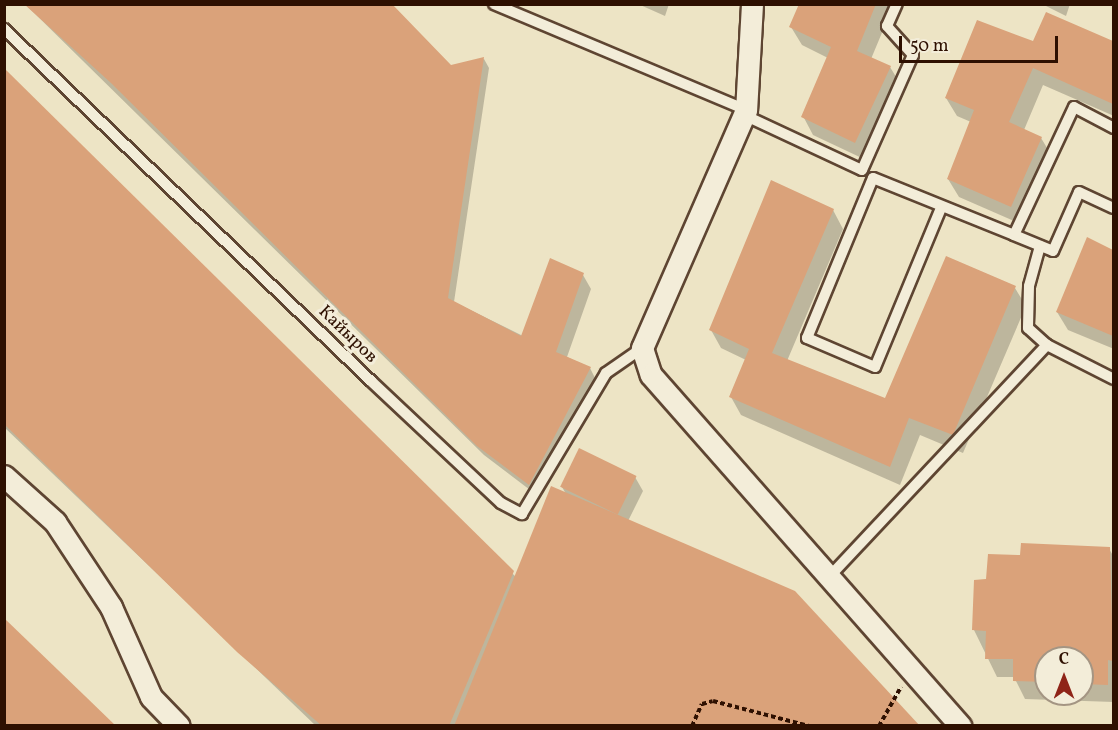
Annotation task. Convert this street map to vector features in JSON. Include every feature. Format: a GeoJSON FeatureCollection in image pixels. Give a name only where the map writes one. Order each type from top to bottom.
{"type":"FeatureCollection","features":[{"type":"Feature","properties":{"kind":"street"},"geometry":{"type":"LineString","coordinates":[[752,4],[745,113],[642,348],[651,375],[960,726]]}},
{"type":"Feature","properties":{"kind":"street"},"geometry":{"type":"LineString","coordinates":[[4,476],[55,522],[111,607],[151,697],[179,726]]}},
{"type":"Feature","properties":{"kind":"lane"},"geometry":{"type":"LineString","coordinates":[[494,4],[745,113],[862,170],[873,178],[941,208],[1053,251],[1079,192],[1113,208]]}},
{"type":"Feature","properties":{"kind":"lane"},"geometry":{"type":"LineString","coordinates":[[862,170],[914,55],[887,26],[897,4]]}},
{"type":"Feature","properties":{"kind":"lane","name":"Кайыров"},"geometry":{"type":"LineString","coordinates":[[4,29],[371,381],[501,502],[522,514],[606,373],[642,348]]}},
{"type":"Feature","properties":{"kind":"lane"},"geometry":{"type":"LineString","coordinates":[[1014,236],[1074,107],[1113,128]]}},
{"type":"Feature","properties":{"kind":"lane"},"geometry":{"type":"LineString","coordinates":[[873,178],[807,338],[875,367],[941,208]]}},
{"type":"Feature","properties":{"kind":"lane"},"geometry":{"type":"LineString","coordinates":[[1040,246],[1025,313],[1028,328],[1047,345],[1113,379]]}},
{"type":"Feature","properties":{"kind":"lane"},"geometry":{"type":"LineString","coordinates":[[830,576],[1047,345]]}},
{"type":"Feature","properties":{"kind":"path"},"geometry":{"type":"LineString","coordinates":[[879,726],[911,671]]}},
{"type":"Feature","properties":{"kind":"path"},"geometry":{"type":"LineString","coordinates":[[692,726],[702,704],[713,701],[809,726]]}},
{"type":"Feature","properties":{"kind":"building"},"geometry":{"type":"Polygon","coordinates":[[[24,4],[392,4],[451,65],[484,57],[448,298],[521,336],[550,258],[584,273],[556,352],[591,367],[529,485],[477,446],[111,83],[24,4]]]}},
{"type":"Feature","properties":{"kind":"building"},"geometry":{"type":"Polygon","coordinates":[[[799,4],[876,4],[857,51],[891,66],[855,143],[801,117],[831,47],[789,27],[799,4]]]}},
{"type":"Feature","properties":{"kind":"building"},"geometry":{"type":"Polygon","coordinates":[[[1046,12],[1113,41],[1113,104],[1033,68],[1009,122],[1042,137],[1011,207],[947,179],[974,110],[945,98],[977,20],[1033,41],[1046,12]]]}},
{"type":"Feature","properties":{"kind":"building"},"geometry":{"type":"Polygon","coordinates":[[[4,68],[514,571],[449,726],[322,726],[237,652],[4,424],[4,68]]]}},
{"type":"Feature","properties":{"kind":"building"},"geometry":{"type":"Polygon","coordinates":[[[771,180],[834,209],[772,353],[885,398],[946,256],[1016,286],[953,435],[909,418],[890,467],[729,397],[749,349],[709,330],[771,180]]]}},
{"type":"Feature","properties":{"kind":"building"},"geometry":{"type":"Polygon","coordinates":[[[1087,237],[1113,250],[1113,336],[1056,312],[1087,237]]]}},
{"type":"Feature","properties":{"kind":"building"},"geometry":{"type":"Polygon","coordinates":[[[579,448],[637,476],[618,515],[560,487],[579,448]]]}},
{"type":"Feature","properties":{"kind":"building"},"geometry":{"type":"Polygon","coordinates":[[[551,486],[795,591],[920,726],[454,726],[551,486]]]}},
{"type":"Feature","properties":{"kind":"building"},"geometry":{"type":"Polygon","coordinates":[[[1021,543],[1110,547],[1113,661],[1108,660],[1108,685],[1094,684],[1094,646],[1034,646],[1034,682],[1013,681],[1013,659],[985,659],[986,631],[972,630],[974,580],[986,579],[988,554],[1020,555],[1021,543]]]}},
{"type":"Feature","properties":{"kind":"building"},"geometry":{"type":"Polygon","coordinates":[[[4,618],[85,696],[116,726],[4,726],[4,618]]]}}]}
